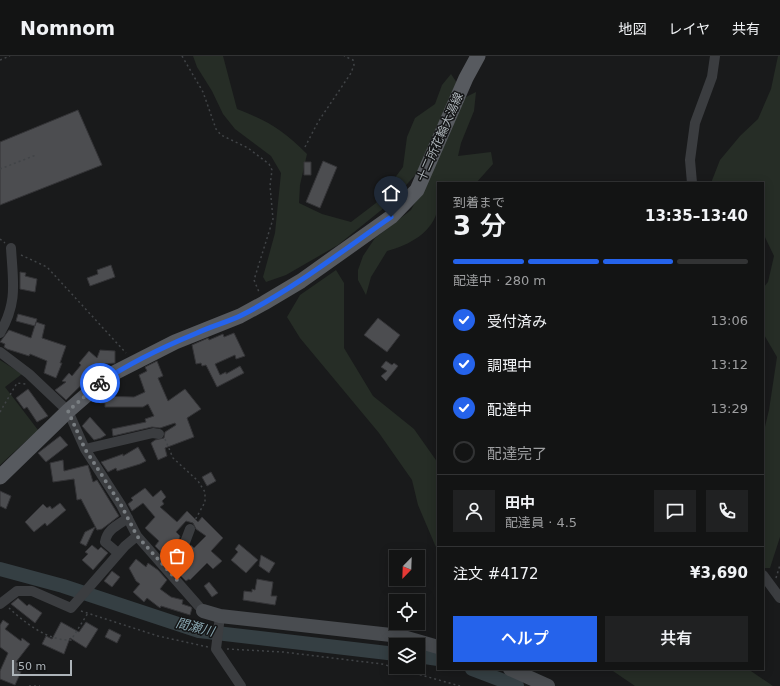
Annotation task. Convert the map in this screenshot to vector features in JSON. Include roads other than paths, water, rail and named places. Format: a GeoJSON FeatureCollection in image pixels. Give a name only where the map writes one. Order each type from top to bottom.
{"type":"FeatureCollection","features":[{"type":"Feature","properties":{"kind":"main road","name":"十二所花輪大湯線"},"geometry":{"type":"LineString","coordinates":[[0,477],[68,411],[99,384],[134,362],[175,342],[240,316],[264,303],[302,281],[391,217],[417,190],[466,78],[478,56]]}},
{"type":"Feature","properties":{"kind":"street"},"geometry":{"type":"LineString","coordinates":[[692,182],[690,160],[695,123],[712,77],[715,56]]}},
{"type":"Feature","properties":{"kind":"street"},"geometry":{"type":"LineString","coordinates":[[0,333],[8,320],[12,302],[14,283],[11,248]]}},
{"type":"Feature","properties":{"kind":"street"},"geometry":{"type":"LineString","coordinates":[[0,352],[29,374],[68,411],[85,449],[128,518],[137,536],[168,569],[203,611],[220,619],[400,636],[437,647]]}},
{"type":"Feature","properties":{"kind":"street"},"geometry":{"type":"LineString","coordinates":[[85,449],[153,433],[159,434]]}},
{"type":"Feature","properties":{"kind":"street"},"geometry":{"type":"LineString","coordinates":[[118,553],[105,542],[106,536],[109,530],[128,518]]}},
{"type":"Feature","properties":{"kind":"street"},"geometry":{"type":"LineString","coordinates":[[168,569],[184,545],[190,529]]}},
{"type":"Feature","properties":{"kind":"street"},"geometry":{"type":"LineString","coordinates":[[1,602],[17,590],[32,591],[71,608],[118,553],[137,536]]}},
{"type":"Feature","properties":{"kind":"street"},"geometry":{"type":"LineString","coordinates":[[764,576],[780,598]]}},
{"type":"Feature","properties":{"kind":"street"},"geometry":{"type":"LineString","coordinates":[[220,619],[216,649],[241,686]]}},
{"type":"Feature","properties":{"kind":"street"},"geometry":{"type":"LineString","coordinates":[[512,670],[548,686]]}},
{"type":"Feature","properties":{"kind":"waterway","name":"間瀬川"},"geometry":{"type":"LineString","coordinates":[[0,569],[63,586],[199,631],[389,653]]}},
{"type":"Feature","properties":{"kind":"waterway","name":"間瀬川"},"geometry":{"type":"LineString","coordinates":[[425,657],[437,659]]}},
{"type":"Feature","properties":{"kind":"waterway","name":"間瀬川"},"geometry":{"type":"LineString","coordinates":[[475,670],[517,686]]}}]}
